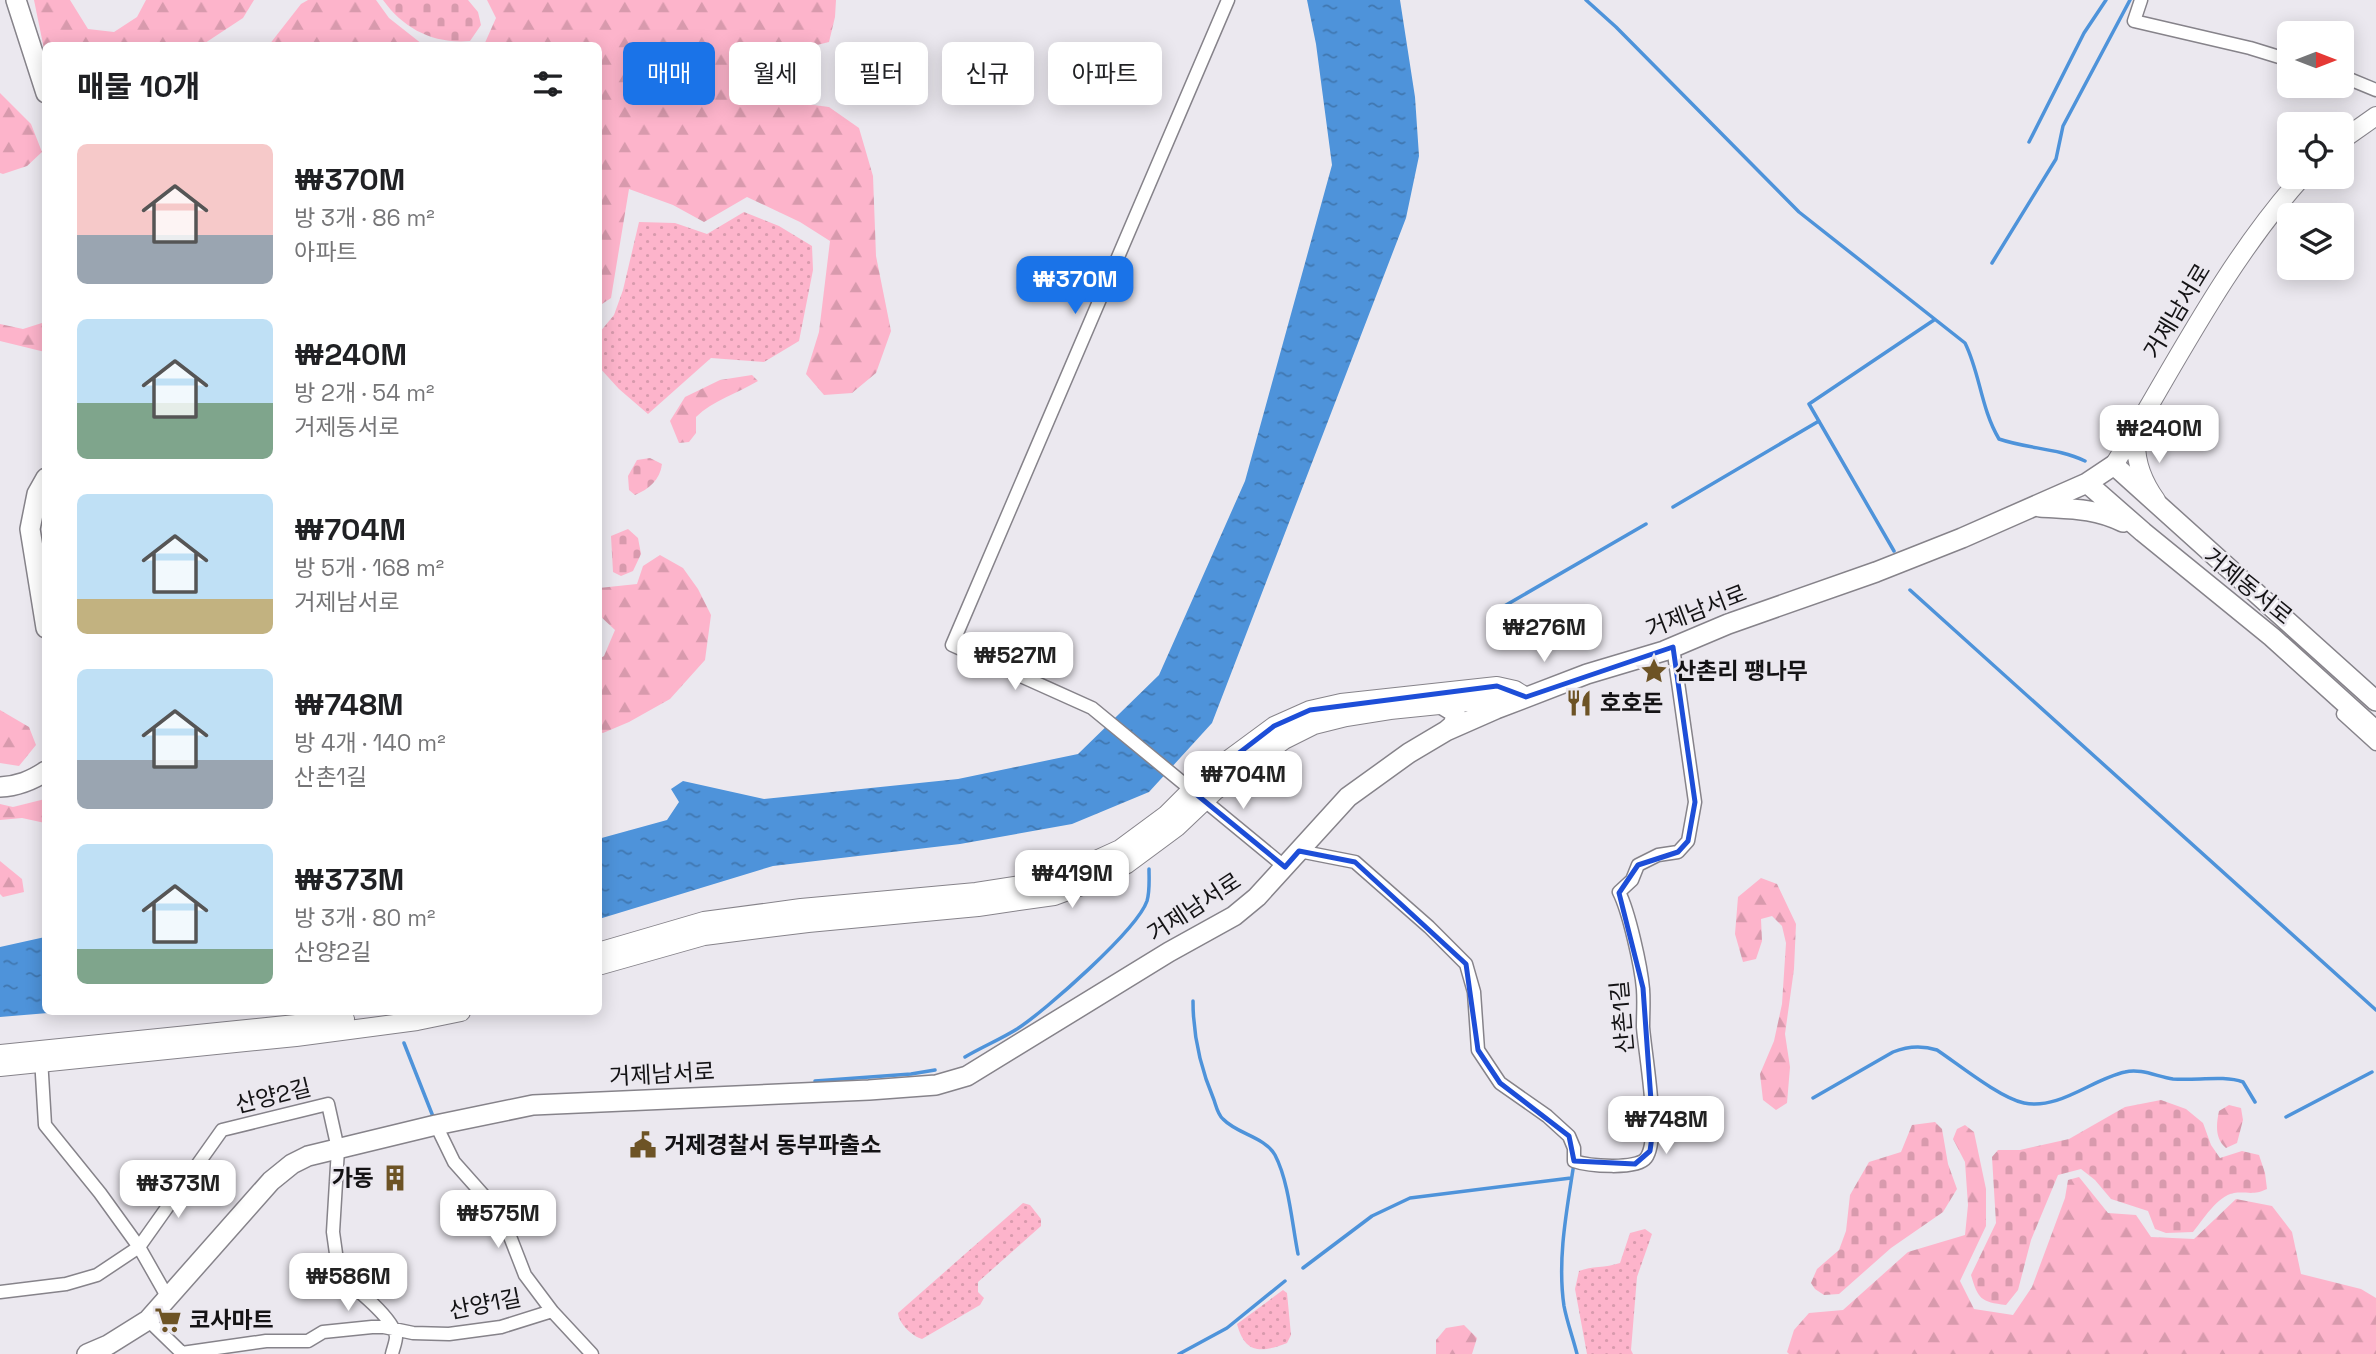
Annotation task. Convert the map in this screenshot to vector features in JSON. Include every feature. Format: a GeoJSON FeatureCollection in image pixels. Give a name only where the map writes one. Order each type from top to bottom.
{"type":"FeatureCollection","features":[{"type":"Feature","properties":{"kind":"main road"},"geometry":{"type":"LineString","coordinates":[[16,0],[42,81]]}},
{"type":"Feature","properties":{"kind":"main road","name":"거제남서로"},"geometry":{"type":"LineString","coordinates":[[86,1354],[108,1345],[148,1320],[271,1181],[292,1164],[308,1156],[533,1105],[936,1086],[967,1076],[1234,916],[1257,897],[1348,797],[1416,749],[1506,696],[1526,697],[1587,674],[1673,647],[1728,624],[1888,568],[2087,483],[2114,465]]}},
{"type":"Feature","properties":{"kind":"main road","name":"거제동서로"},"geometry":{"type":"LineString","coordinates":[[2114,465],[2376,701]]}},
{"type":"Feature","properties":{"kind":"main road","name":"거제동서로"},"geometry":{"type":"LineString","coordinates":[[2087,483],[2272,637],[2376,731]]}},
{"type":"Feature","properties":{"kind":"main road"},"geometry":{"type":"LineString","coordinates":[[42,485],[37,494],[30,529],[42,603]]}},
{"type":"Feature","properties":{"kind":"main road"},"geometry":{"type":"LineString","coordinates":[[2035,506],[2085,508],[2105,513],[2143,532]]}},
{"type":"Feature","properties":{"kind":"main road"},"geometry":{"type":"LineString","coordinates":[[1443,705],[1456,716],[1453,725],[1446,731]]}},
{"type":"Feature","properties":{"kind":"main road"},"geometry":{"type":"LineString","coordinates":[[0,787],[33,780],[42,774]]}},
{"type":"Feature","properties":{"kind":"street"},"geometry":{"type":"LineString","coordinates":[[1228,0],[952,645],[1092,708],[1285,867]]}},
{"type":"Feature","properties":{"kind":"street"},"geometry":{"type":"LineString","coordinates":[[2141,0],[2134,21],[2277,56]]}},
{"type":"Feature","properties":{"kind":"street"},"geometry":{"type":"LineString","coordinates":[[2354,81],[2376,90]]}},
{"type":"Feature","properties":{"kind":"street"},"geometry":{"type":"LineString","coordinates":[[2354,132],[2376,116]]}},
{"type":"Feature","properties":{"kind":"street","name":"거제남서로"},"geometry":{"type":"LineString","coordinates":[[2114,465],[2223,280],[2276,205],[2291,189]]}},
{"type":"Feature","properties":{"kind":"street"},"geometry":{"type":"LineString","coordinates":[[2138,426],[2135,446],[2141,471],[2162,508]]}},
{"type":"Feature","properties":{"kind":"street"},"geometry":{"type":"LineString","coordinates":[[2272,637],[2297,671],[2376,744]]}},
{"type":"Feature","properties":{"kind":"street","name":"산촌1길"},"geometry":{"type":"LineString","coordinates":[[1299,851],[1355,862],[1429,926],[1466,964],[1474,992],[1478,1050],[1500,1083],[1547,1116],[1569,1136],[1574,1148],[1574,1161],[1586,1166],[1635,1164],[1644,1161],[1650,1151],[1653,1129],[1643,1024],[1643,988],[1626,906],[1619,891],[1632,880],[1638,865],[1658,855],[1678,852],[1688,841],[1695,802],[1673,647]]}},
{"type":"Feature","properties":{"kind":"street"},"geometry":{"type":"LineString","coordinates":[[602,965],[704,936],[978,907],[1054,896],[1092,882],[1127,864],[1166,835],[1191,790],[1314,725],[1357,715],[1497,699],[1587,674]]}},
{"type":"Feature","properties":{"kind":"street"},"geometry":{"type":"LineString","coordinates":[[602,951],[704,921],[800,908],[976,892],[1052,880],[1120,849],[1166,815],[1204,778],[1274,726],[1310,710],[1342,703],[1506,696]]}},
{"type":"Feature","properties":{"kind":"street"},"geometry":{"type":"LineString","coordinates":[[0,1068],[41,1057],[376,1015]]}},
{"type":"Feature","properties":{"kind":"street"},"geometry":{"type":"LineString","coordinates":[[0,1054],[41,1057],[296,1037],[446,1015]]}},
{"type":"Feature","properties":{"kind":"street"},"geometry":{"type":"LineString","coordinates":[[41,1057],[45,1125],[139,1247],[168,1298]]}},
{"type":"Feature","properties":{"kind":"street","name":"산양2길"},"geometry":{"type":"LineString","coordinates":[[0,1292],[66,1283],[97,1275],[139,1247],[222,1130],[328,1104],[338,1149]]}},
{"type":"Feature","properties":{"kind":"street"},"geometry":{"type":"LineString","coordinates":[[436,1125],[454,1162],[502,1216],[525,1275],[552,1311],[592,1354]]}},
{"type":"Feature","properties":{"kind":"street"},"geometry":{"type":"LineString","coordinates":[[338,1149],[333,1232],[339,1275],[356,1288],[393,1328],[396,1338],[392,1354]]}},
{"type":"Feature","properties":{"kind":"street","name":"산양1길"},"geometry":{"type":"LineString","coordinates":[[148,1320],[182,1353],[266,1341],[308,1341],[323,1332],[372,1327],[413,1333],[449,1334],[500,1327],[552,1311]]}},
{"type":"Feature","properties":{"kind":"highlighted area"},"geometry":{"type":"Polygon","coordinates":[[[1673,647],[1695,802],[1688,841],[1678,852],[1638,865],[1619,893],[1643,988],[1653,1129],[1650,1151],[1635,1164],[1574,1161],[1569,1136],[1500,1083],[1478,1050],[1466,964],[1355,862],[1299,851],[1285,867],[1191,790],[1274,726],[1310,710],[1497,686],[1526,697],[1673,647]]]}},
{"type":"Feature","properties":{"kind":"green space"},"geometry":{"type":"Polygon","coordinates":[[[34,0],[70,0],[88,29],[114,32],[137,17],[146,0],[254,0],[243,18],[207,42],[43,42],[34,0]]]}},
{"type":"Feature","properties":{"kind":"green space"},"geometry":{"type":"Polygon","coordinates":[[[308,0],[376,0],[389,18],[419,42],[271,42],[301,4],[308,0]]]}},
{"type":"Feature","properties":{"kind":"green space"},"geometry":{"type":"Polygon","coordinates":[[[383,0],[468,0],[478,12],[481,25],[470,41],[432,37],[410,27],[383,0]]]}},
{"type":"Feature","properties":{"kind":"green space"},"geometry":{"type":"Polygon","coordinates":[[[487,0],[836,0],[829,42],[729,42],[729,105],[829,107],[859,128],[873,176],[876,256],[891,331],[876,373],[852,393],[824,395],[806,374],[819,332],[830,241],[800,222],[747,197],[704,222],[673,205],[629,189],[611,298],[602,304],[602,42],[485,42],[496,18],[487,0]]]}},
{"type":"Feature","properties":{"kind":"green space"},"geometry":{"type":"Polygon","coordinates":[[[0,93],[31,124],[42,152],[27,166],[3,174],[0,173],[0,93]]]}},
{"type":"Feature","properties":{"kind":"green space"},"geometry":{"type":"Polygon","coordinates":[[[744,212],[779,226],[812,246],[813,270],[799,341],[764,362],[711,358],[648,414],[602,370],[602,329],[614,315],[623,290],[639,222],[675,223],[707,234],[744,212]]]}},
{"type":"Feature","properties":{"kind":"green space"},"geometry":{"type":"Polygon","coordinates":[[[42,323],[42,351],[0,341],[0,324],[23,329],[42,323]]]}},
{"type":"Feature","properties":{"kind":"green space"},"geometry":{"type":"Polygon","coordinates":[[[752,375],[758,381],[702,411],[696,417],[696,433],[689,442],[679,443],[670,421],[685,397],[720,380],[752,375]]]}},
{"type":"Feature","properties":{"kind":"green space"},"geometry":{"type":"Polygon","coordinates":[[[650,458],[662,464],[659,475],[649,487],[635,495],[629,490],[628,476],[637,460],[650,458]]]}},
{"type":"Feature","properties":{"kind":"green space"},"geometry":{"type":"Polygon","coordinates":[[[628,529],[638,538],[641,554],[633,571],[621,576],[613,572],[611,536],[628,529]]]}},
{"type":"Feature","properties":{"kind":"green space"},"geometry":{"type":"Polygon","coordinates":[[[660,555],[683,568],[698,589],[711,615],[705,660],[670,699],[603,733],[602,657],[615,630],[602,618],[602,588],[637,584],[643,566],[660,555]]]}},
{"type":"Feature","properties":{"kind":"green space"},"geometry":{"type":"Polygon","coordinates":[[[0,710],[29,727],[36,745],[19,766],[0,763],[0,710]]]}},
{"type":"Feature","properties":{"kind":"green space"},"geometry":{"type":"Polygon","coordinates":[[[42,800],[42,822],[22,818],[0,820],[0,804],[13,807],[42,800]]]}},
{"type":"Feature","properties":{"kind":"green space"},"geometry":{"type":"Polygon","coordinates":[[[0,861],[22,879],[24,892],[3,897],[0,894],[0,861]]]}},
{"type":"Feature","properties":{"kind":"green space"},"geometry":{"type":"Polygon","coordinates":[[[1761,878],[1777,884],[1796,924],[1794,969],[1785,1034],[1790,1067],[1787,1103],[1776,1110],[1763,1100],[1760,1074],[1774,1041],[1782,1004],[1786,943],[1782,926],[1772,916],[1761,919],[1762,941],[1756,959],[1743,962],[1735,934],[1738,897],[1761,878]]]}},
{"type":"Feature","properties":{"kind":"green space"},"geometry":{"type":"Polygon","coordinates":[[[2161,1100],[2186,1109],[2203,1123],[2211,1145],[2220,1158],[2242,1151],[2259,1155],[2267,1189],[2228,1195],[2211,1209],[2193,1232],[2166,1233],[2155,1229],[2148,1211],[2111,1199],[2095,1180],[2081,1169],[2058,1175],[2031,1240],[2018,1290],[2006,1305],[1982,1298],[1971,1275],[1996,1223],[1992,1157],[1998,1150],[2020,1150],[2069,1139],[2125,1107],[2161,1100]]]}},
{"type":"Feature","properties":{"kind":"green space"},"geometry":{"type":"Polygon","coordinates":[[[2229,1105],[2241,1108],[2243,1120],[2237,1143],[2226,1148],[2218,1136],[2217,1121],[2219,1111],[2229,1105]]]}},
{"type":"Feature","properties":{"kind":"green space"},"geometry":{"type":"Polygon","coordinates":[[[1935,1122],[1942,1129],[1948,1164],[1957,1189],[1943,1212],[1891,1248],[1839,1294],[1824,1295],[1815,1289],[1811,1283],[1817,1269],[1839,1250],[1846,1231],[1850,1195],[1869,1162],[1901,1152],[1912,1125],[1935,1122]]]}},
{"type":"Feature","properties":{"kind":"green space"},"geometry":{"type":"Polygon","coordinates":[[[1965,1125],[1974,1132],[1986,1189],[1986,1226],[1960,1281],[1974,1309],[2013,1315],[2032,1287],[2065,1198],[2068,1180],[2079,1177],[2108,1213],[2136,1215],[2151,1237],[2194,1239],[2236,1199],[2272,1206],[2292,1232],[2301,1274],[2361,1289],[2376,1298],[2376,1354],[1789,1354],[1787,1352],[1794,1330],[1809,1313],[1843,1310],[1908,1252],[1965,1235],[1968,1205],[1965,1162],[1953,1139],[1957,1129],[1965,1125]]]}},
{"type":"Feature","properties":{"kind":"green space"},"geometry":{"type":"Polygon","coordinates":[[[1023,1203],[1030,1205],[1041,1219],[1041,1226],[978,1282],[978,1292],[984,1298],[980,1305],[922,1339],[910,1332],[903,1325],[898,1313],[1023,1203]]]}},
{"type":"Feature","properties":{"kind":"green space"},"geometry":{"type":"Polygon","coordinates":[[[1645,1229],[1652,1234],[1637,1277],[1631,1350],[1633,1354],[1587,1354],[1575,1289],[1579,1271],[1620,1263],[1630,1233],[1645,1229]]]}},
{"type":"Feature","properties":{"kind":"green space"},"geometry":{"type":"Polygon","coordinates":[[[1283,1290],[1287,1293],[1291,1335],[1287,1343],[1262,1349],[1249,1346],[1240,1334],[1237,1324],[1283,1290]]]}},
{"type":"Feature","properties":{"kind":"green space"},"geometry":{"type":"Polygon","coordinates":[[[1464,1325],[1477,1338],[1472,1354],[1436,1354],[1436,1340],[1446,1328],[1464,1325]]]}},
{"type":"Feature","properties":{"kind":"water"},"geometry":{"type":"Polygon","coordinates":[[[1307,0],[1400,0],[1415,97],[1419,156],[1406,218],[1212,723],[1149,792],[1072,824],[960,844],[773,866],[602,918],[602,838],[667,820],[679,802],[671,789],[683,781],[764,799],[958,779],[1078,754],[1159,675],[1245,481],[1332,165],[1316,44],[1307,0]]]}},
{"type":"Feature","properties":{"kind":"water"},"geometry":{"type":"Polygon","coordinates":[[[42,938],[42,1014],[0,1017],[0,947],[42,938]]]}},
{"type":"Feature","properties":{"kind":"waterway"},"geometry":{"type":"LineString","coordinates":[[1586,0],[1799,212],[1965,343],[1988,416],[1999,439],[2064,453],[2085,461]]}},
{"type":"Feature","properties":{"kind":"waterway"},"geometry":{"type":"LineString","coordinates":[[2029,142],[2084,33],[2106,0]]}},
{"type":"Feature","properties":{"kind":"waterway"},"geometry":{"type":"LineString","coordinates":[[1992,263],[2056,159],[2063,126],[2130,0]]}},
{"type":"Feature","properties":{"kind":"waterway"},"geometry":{"type":"LineString","coordinates":[[1894,551],[1809,404],[1934,320]]}},
{"type":"Feature","properties":{"kind":"waterway"},"geometry":{"type":"LineString","coordinates":[[1673,507],[1819,421]]}},
{"type":"Feature","properties":{"kind":"waterway"},"geometry":{"type":"LineString","coordinates":[[1494,612],[1646,524]]}},
{"type":"Feature","properties":{"kind":"waterway"},"geometry":{"type":"LineString","coordinates":[[1910,590],[2376,1010]]}},
{"type":"Feature","properties":{"kind":"waterway"},"geometry":{"type":"LineString","coordinates":[[965,1057],[1030,1020],[1109,949],[1140,914],[1147,901],[1149,869]]}},
{"type":"Feature","properties":{"kind":"waterway"},"geometry":{"type":"LineString","coordinates":[[1193,1001],[1198,1051],[1217,1110],[1229,1124],[1265,1144],[1275,1155],[1287,1190],[1298,1254]]}},
{"type":"Feature","properties":{"kind":"waterway"},"geometry":{"type":"LineString","coordinates":[[404,1043],[434,1119]]}},
{"type":"Feature","properties":{"kind":"waterway"},"geometry":{"type":"LineString","coordinates":[[1813,1098],[1893,1052],[1920,1047],[1937,1050],[1991,1088],[2024,1103],[2050,1102],[2131,1071],[2173,1079],[2235,1080],[2243,1082],[2255,1102]]}},
{"type":"Feature","properties":{"kind":"waterway"},"geometry":{"type":"LineString","coordinates":[[815,1081],[935,1070]]}},
{"type":"Feature","properties":{"kind":"waterway"},"geometry":{"type":"LineString","coordinates":[[2286,1117],[2372,1072]]}},
{"type":"Feature","properties":{"kind":"waterway"},"geometry":{"type":"LineString","coordinates":[[1574,1163],[1564,1234],[1562,1288],[1577,1354]]}},
{"type":"Feature","properties":{"kind":"waterway"},"geometry":{"type":"LineString","coordinates":[[1303,1268],[1372,1216],[1410,1198],[1571,1178]]}},
{"type":"Feature","properties":{"kind":"waterway"},"geometry":{"type":"LineString","coordinates":[[1179,1354],[1227,1328],[1285,1281]]}},
{"type":"Feature","properties":{"kind":"place","name":"산촌리 팽나무"},"geometry":{"type":"Point","coordinates":[1654,671]}},
{"type":"Feature","properties":{"kind":"place","name":"호호돈"},"geometry":{"type":"Point","coordinates":[1579,703]}},
{"type":"Feature","properties":{"kind":"place","name":"거제경찰서 동부파출소"},"geometry":{"type":"Point","coordinates":[643,1145]}},
{"type":"Feature","properties":{"kind":"place","name":"가동"},"geometry":{"type":"Point","coordinates":[395,1178]}},
{"type":"Feature","properties":{"kind":"place","name":"코사마트"},"geometry":{"type":"Point","coordinates":[168,1320]}}]}
